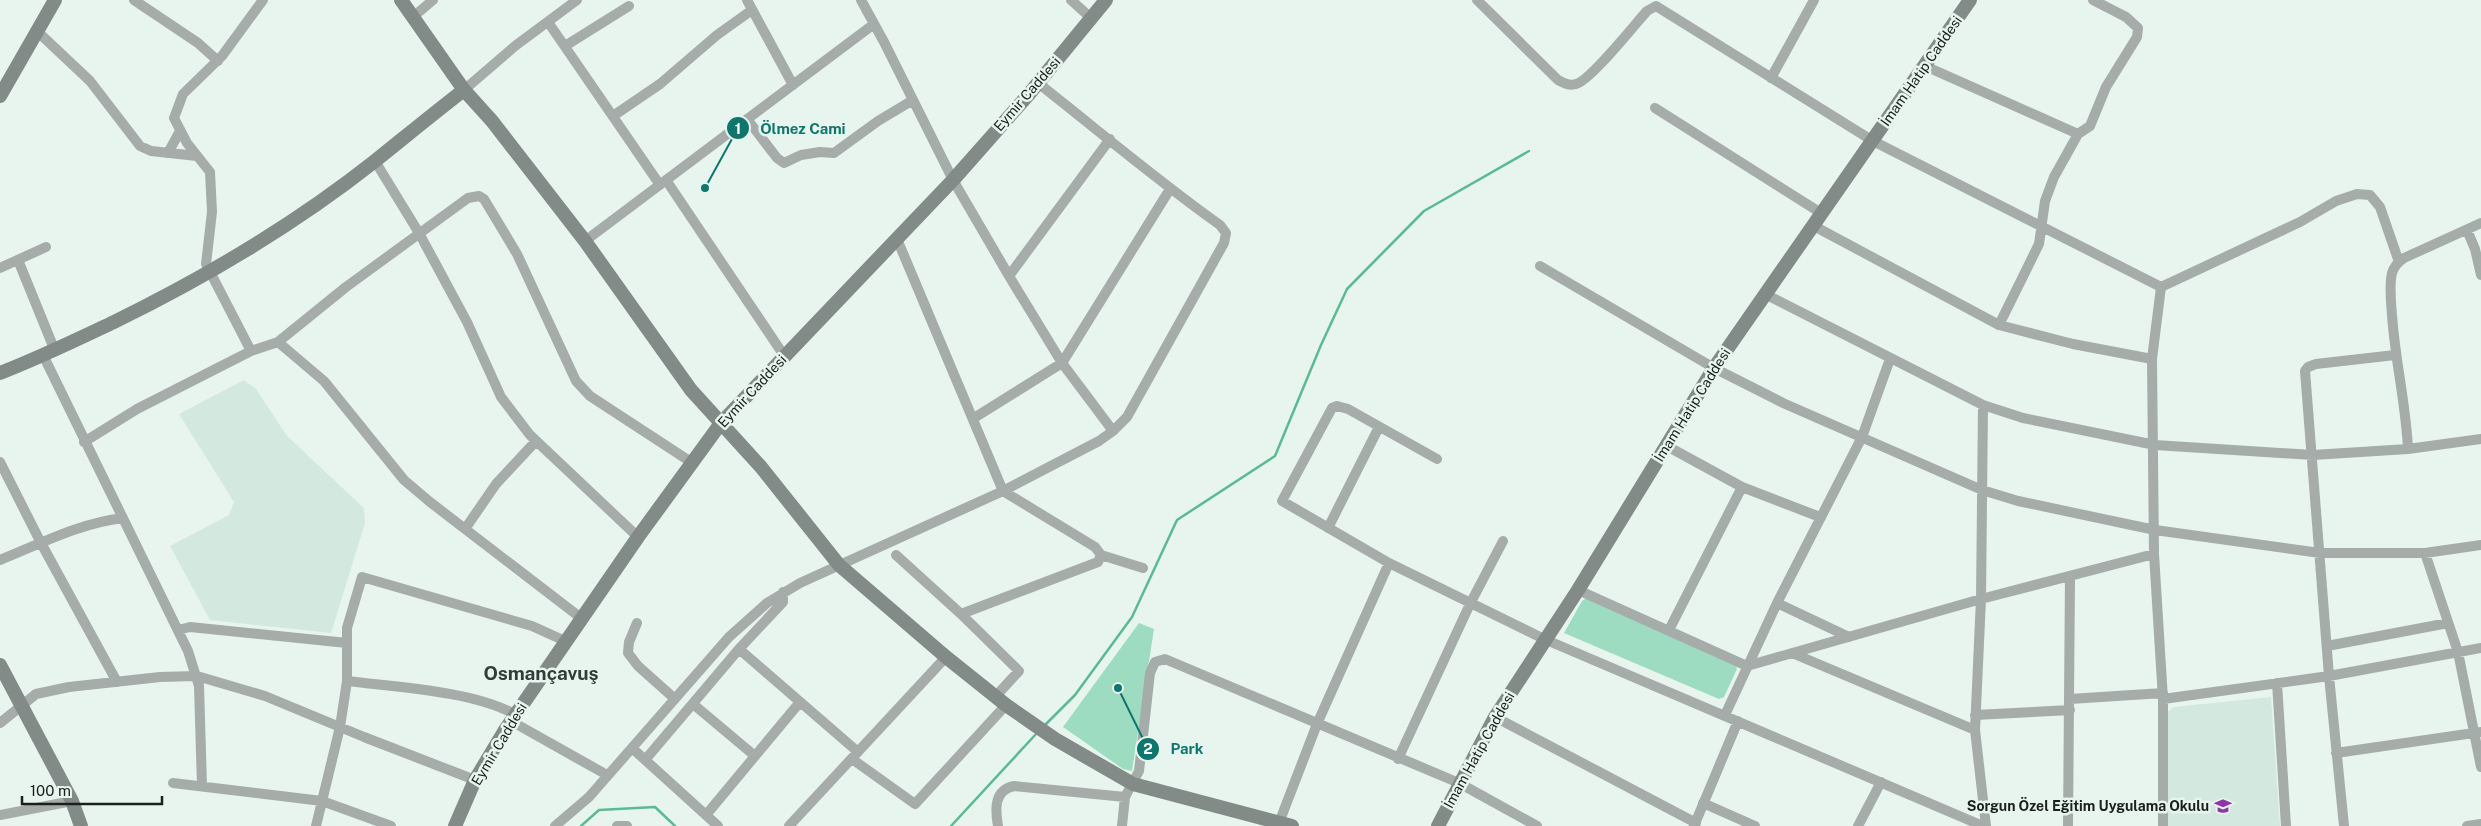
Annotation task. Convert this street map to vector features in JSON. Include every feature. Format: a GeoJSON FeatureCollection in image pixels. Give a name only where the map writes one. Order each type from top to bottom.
{"type":"FeatureCollection","features":[{"type":"Feature","properties":{"kind":"street"},"geometry":{"type":"LineString","coordinates":[[0,96],[55,0]]}},
{"type":"Feature","properties":{"kind":"street"},"geometry":{"type":"LineString","coordinates":[[134,0],[198,43],[218,60]]}},
{"type":"Feature","properties":{"kind":"street"},"geometry":{"type":"LineString","coordinates":[[251,351],[206,264],[212,186],[210,172],[180,131],[174,118],[183,94],[218,60],[263,0]]}},
{"type":"Feature","properties":{"kind":"street"},"geometry":{"type":"LineString","coordinates":[[401,0],[464,90],[492,121],[584,241],[691,390],[761,467],[839,565],[946,657],[1031,724],[1133,784],[1286,824],[1317,724],[1389,563]]}},
{"type":"Feature","properties":{"kind":"street"},"geometry":{"type":"LineString","coordinates":[[413,17],[433,0]]}},
{"type":"Feature","properties":{"kind":"street"},"geometry":{"type":"LineString","coordinates":[[0,373],[49,354],[209,273],[287,224],[375,161],[420,123],[464,90],[515,46],[578,0]]}},
{"type":"Feature","properties":{"kind":"street"},"geometry":{"type":"LineString","coordinates":[[747,0],[793,84]]}},
{"type":"Feature","properties":{"kind":"street"},"geometry":{"type":"LineString","coordinates":[[861,0],[953,180],[1009,276],[1062,363],[1113,430]]}},
{"type":"Feature","properties":{"kind":"street"},"geometry":{"type":"LineString","coordinates":[[1071,0],[1091,18]]}},
{"type":"Feature","properties":{"kind":"street","name":"Eymir Caddesi"},"geometry":{"type":"LineString","coordinates":[[456,826],[475,780],[514,718],[581,618],[691,462],[721,423],[953,180],[1038,83],[1106,0]]}},
{"type":"Feature","properties":{"kind":"street"},"geometry":{"type":"LineString","coordinates":[[1477,0],[1558,80],[1568,85],[1579,84],[1590,75],[1647,11],[1656,6],[1873,141],[2161,287]]}},
{"type":"Feature","properties":{"kind":"street"},"geometry":{"type":"LineString","coordinates":[[1771,78],[1814,0]]}},
{"type":"Feature","properties":{"kind":"street","name":"İmam Hatip Caddesi"},"geometry":{"type":"LineString","coordinates":[[1438,826],[1495,717],[1544,639],[1578,590],[1665,445],[1714,368],[1970,0]]}},
{"type":"Feature","properties":{"kind":"street"},"geometry":{"type":"LineString","coordinates":[[1999,326],[2039,244],[2045,201],[2054,177],[2078,134],[2090,126],[2106,87],[2136,37],[2138,28],[2126,17],[2093,0]]}},
{"type":"Feature","properties":{"kind":"street"},"geometry":{"type":"LineString","coordinates":[[565,46],[629,6]]}},
{"type":"Feature","properties":{"kind":"street"},"geometry":{"type":"LineString","coordinates":[[613,116],[660,84],[717,35],[752,10]]}},
{"type":"Feature","properties":{"kind":"street"},"geometry":{"type":"LineString","coordinates":[[548,22],[784,357]]}},
{"type":"Feature","properties":{"kind":"street"},"geometry":{"type":"LineString","coordinates":[[584,241],[874,24]]}},
{"type":"Feature","properties":{"kind":"street"},"geometry":{"type":"LineString","coordinates":[[38,32],[90,81],[140,146],[151,152],[197,156]]}},
{"type":"Feature","properties":{"kind":"street"},"geometry":{"type":"LineString","coordinates":[[1925,66],[2078,134]]}},
{"type":"Feature","properties":{"kind":"street"},"geometry":{"type":"LineString","coordinates":[[555,826],[589,797],[745,621],[766,603],[783,592],[839,565],[1003,491],[1099,441],[1127,416],[1226,236],[1220,226],[1170,189],[1038,83]]}},
{"type":"Feature","properties":{"kind":"street"},"geometry":{"type":"LineString","coordinates":[[747,119],[777,158],[784,163],[801,156],[820,152],[834,154],[878,121],[913,100]]}},
{"type":"Feature","properties":{"kind":"street"},"geometry":{"type":"LineString","coordinates":[[1655,108],[1821,213]]}},
{"type":"Feature","properties":{"kind":"street"},"geometry":{"type":"LineString","coordinates":[[168,152],[180,131]]}},
{"type":"Feature","properties":{"kind":"street"},"geometry":{"type":"LineString","coordinates":[[1009,276],[1110,139]]}},
{"type":"Feature","properties":{"kind":"street"},"geometry":{"type":"LineString","coordinates":[[375,161],[419,233],[467,322],[501,397],[536,441],[638,537]]}},
{"type":"Feature","properties":{"kind":"street"},"geometry":{"type":"LineString","coordinates":[[974,418],[1062,363],[1170,189]]}},
{"type":"Feature","properties":{"kind":"street"},"geometry":{"type":"LineString","coordinates":[[2161,287],[2300,222],[2336,201],[2357,194],[2370,195],[2380,206],[2399,262]]}},
{"type":"Feature","properties":{"kind":"street"},"geometry":{"type":"LineString","coordinates":[[84,442],[137,409],[251,351],[278,342],[346,287],[419,233],[468,198],[479,196],[484,199],[517,254],[576,381],[590,396],[691,462]]}},
{"type":"Feature","properties":{"kind":"street"},"geometry":{"type":"LineString","coordinates":[[2408,449],[2407,416],[2395,355],[2391,292],[2392,274],[2399,262],[2481,222]]}},
{"type":"Feature","properties":{"kind":"street"},"geometry":{"type":"LineString","coordinates":[[1812,226],[1999,326],[2074,344],[2152,359]]}},
{"type":"Feature","properties":{"kind":"street"},"geometry":{"type":"LineString","coordinates":[[2467,230],[2475,249],[2481,275]]}},
{"type":"Feature","properties":{"kind":"street"},"geometry":{"type":"LineString","coordinates":[[897,238],[1003,491],[1095,547],[1101,555],[1143,568]]}},
{"type":"Feature","properties":{"kind":"street"},"geometry":{"type":"LineString","coordinates":[[0,268],[46,247]]}},
{"type":"Feature","properties":{"kind":"street"},"geometry":{"type":"LineString","coordinates":[[18,260],[49,354],[84,442],[178,630],[197,676],[199,686],[202,786]]}},
{"type":"Feature","properties":{"kind":"street"},"geometry":{"type":"LineString","coordinates":[[1540,266],[1714,368],[1783,403],[1982,490],[2018,501],[2155,530],[2320,553],[2426,553],[2481,545]]}},
{"type":"Feature","properties":{"kind":"street"},"geometry":{"type":"LineString","coordinates":[[2161,287],[2152,359],[2155,445],[2154,554],[2163,696],[2163,826]]}},
{"type":"Feature","properties":{"kind":"street"},"geometry":{"type":"LineString","coordinates":[[1765,294],[1983,405],[2023,418],[2155,445],[2313,455],[2408,449],[2481,439]]}},
{"type":"Feature","properties":{"kind":"street"},"geometry":{"type":"LineString","coordinates":[[278,342],[324,381],[404,480],[581,618]]}},
{"type":"Feature","properties":{"kind":"street"},"geometry":{"type":"LineString","coordinates":[[2344,826],[2329,676],[2305,371],[2308,367],[2395,355]]}},
{"type":"Feature","properties":{"kind":"street"},"geometry":{"type":"LineString","coordinates":[[1725,715],[1777,602],[1862,436],[1890,359]]}},
{"type":"Feature","properties":{"kind":"street"},"geometry":{"type":"LineString","coordinates":[[1437,459],[1348,409],[1338,406],[1332,408],[1282,501],[1389,563],[1544,639],[1881,782],[1962,822],[1984,826],[1975,730],[1981,599],[1983,405]]}},
{"type":"Feature","properties":{"kind":"street"},"geometry":{"type":"LineString","coordinates":[[1328,528],[1379,427]]}},
{"type":"Feature","properties":{"kind":"street"},"geometry":{"type":"LineString","coordinates":[[466,529],[496,484],[536,441]]}},
{"type":"Feature","properties":{"kind":"street"},"geometry":{"type":"LineString","coordinates":[[1665,445],[1742,487],[1820,517]]}},
{"type":"Feature","properties":{"kind":"street"},"geometry":{"type":"LineString","coordinates":[[0,462],[41,543],[117,682]]}},
{"type":"Feature","properties":{"kind":"street"},"geometry":{"type":"LineString","coordinates":[[1669,630],[1742,487]]}},
{"type":"Feature","properties":{"kind":"street"},"geometry":{"type":"LineString","coordinates":[[0,560],[106,520],[123,518]]}},
{"type":"Feature","properties":{"kind":"street"},"geometry":{"type":"LineString","coordinates":[[1398,759],[1470,604],[1503,541]]}},
{"type":"Feature","properties":{"kind":"street"},"geometry":{"type":"LineString","coordinates":[[2426,553],[2458,652],[2478,732],[2481,767]]}},
{"type":"Feature","properties":{"kind":"street"},"geometry":{"type":"LineString","coordinates":[[1578,590],[1747,666],[1981,599],[2154,554]]}},
{"type":"Feature","properties":{"kind":"street"},"geometry":{"type":"LineString","coordinates":[[739,649],[800,702],[855,755],[915,804],[1001,701],[1019,671],[962,614],[896,555]]}},
{"type":"Feature","properties":{"kind":"street"},"geometry":{"type":"LineString","coordinates":[[962,614],[1098,562],[1101,555]]}},
{"type":"Feature","properties":{"kind":"street"},"geometry":{"type":"LineString","coordinates":[[2068,826],[2070,576]]}},
{"type":"Feature","properties":{"kind":"street"},"geometry":{"type":"LineString","coordinates":[[316,826],[340,727],[347,681],[347,628],[362,577],[532,626],[565,641]]}},
{"type":"Feature","properties":{"kind":"street"},"geometry":{"type":"LineString","coordinates":[[645,760],[739,649],[783,602],[783,592]]}},
{"type":"Feature","properties":{"kind":"street"},"geometry":{"type":"LineString","coordinates":[[1777,602],[1849,637]]}},
{"type":"Feature","properties":{"kind":"street"},"geometry":{"type":"LineString","coordinates":[[637,623],[629,642],[628,653],[638,666],[675,699]]}},
{"type":"Feature","properties":{"kind":"street"},"geometry":{"type":"LineString","coordinates":[[2327,646],[2448,623]]}},
{"type":"Feature","properties":{"kind":"street"},"geometry":{"type":"LineString","coordinates":[[178,630],[190,627],[347,643]]}},
{"type":"Feature","properties":{"kind":"street"},"geometry":{"type":"LineString","coordinates":[[1975,715],[2277,683],[2329,676],[2481,648]]}},
{"type":"Feature","properties":{"kind":"street"},"geometry":{"type":"LineString","coordinates":[[1792,653],[1975,730]]}},
{"type":"Feature","properties":{"kind":"street"},"geometry":{"type":"LineString","coordinates":[[789,826],[946,657]]}},
{"type":"Feature","properties":{"kind":"street"},"geometry":{"type":"LineString","coordinates":[[1122,826],[1125,797],[1139,771],[1146,692],[1150,673],[1155,662],[1165,659],[1398,759],[1459,783],[1537,826]]}},
{"type":"Feature","properties":{"kind":"street"},"geometry":{"type":"LineString","coordinates":[[0,665],[72,801],[81,826]]}},
{"type":"Feature","properties":{"kind":"street"},"geometry":{"type":"LineString","coordinates":[[0,723],[36,694],[117,682],[197,676],[266,696],[475,780]]}},
{"type":"Feature","properties":{"kind":"street"},"geometry":{"type":"LineString","coordinates":[[347,681],[464,697],[488,703],[607,775]]}},
{"type":"Feature","properties":{"kind":"street"},"geometry":{"type":"LineString","coordinates":[[2277,683],[2286,826]]}},
{"type":"Feature","properties":{"kind":"street"},"geometry":{"type":"LineString","coordinates":[[706,815],[800,702]]}},
{"type":"Feature","properties":{"kind":"street"},"geometry":{"type":"LineString","coordinates":[[693,704],[755,756]]}},
{"type":"Feature","properties":{"kind":"street"},"geometry":{"type":"LineString","coordinates":[[1495,717],[1695,824],[1738,720]]}},
{"type":"Feature","properties":{"kind":"street"},"geometry":{"type":"LineString","coordinates":[[2336,753],[2478,732]]}},
{"type":"Feature","properties":{"kind":"street"},"geometry":{"type":"LineString","coordinates":[[632,748],[718,826]]}},
{"type":"Feature","properties":{"kind":"street"},"geometry":{"type":"LineString","coordinates":[[1858,826],[1881,782]]}},
{"type":"Feature","properties":{"kind":"street"},"geometry":{"type":"LineString","coordinates":[[173,783],[322,801],[391,826]]}},
{"type":"Feature","properties":{"kind":"street"},"geometry":{"type":"LineString","coordinates":[[998,826],[995,813],[1000,793],[1006,788],[1014,786],[1125,797]]}},
{"type":"Feature","properties":{"kind":"street"},"geometry":{"type":"LineString","coordinates":[[0,815],[72,801]]}},
{"type":"Feature","properties":{"kind":"street"},"geometry":{"type":"LineString","coordinates":[[1704,803],[1755,826]]}},
{"type":"Feature","properties":{"kind":"street"},"geometry":{"type":"LineString","coordinates":[[2467,826],[2481,824]]}},
{"type":"Feature","properties":{"kind":"street"},"geometry":{"type":"LineString","coordinates":[[617,826],[627,826]]}},
{"type":"Feature","properties":{"kind":"shaded area"},"geometry":{"type":"Polygon","coordinates":[[[244,380],[256,389],[287,436],[364,508],[365,523],[331,633],[210,620],[170,546],[229,515],[234,502],[179,414],[244,380]]]}},
{"type":"Feature","properties":{"kind":"shaded area"},"geometry":{"type":"Polygon","coordinates":[[[2271,697],[2280,826],[2167,826],[2167,712],[2174,707],[2271,697]]]}},
{"type":"Feature","properties":{"kind":"green space"},"geometry":{"type":"Polygon","coordinates":[[[1586,598],[1736,666],[1737,669],[1724,697],[1719,699],[1564,633],[1582,601],[1586,598]]]}},
{"type":"Feature","properties":{"kind":"green space"},"geometry":{"type":"Polygon","coordinates":[[[1139,623],[1154,629],[1132,771],[1123,769],[1063,727],[1139,623]]]}},
{"type":"Feature","properties":{"kind":"waterway"},"geometry":{"type":"LineString","coordinates":[[1044,726],[1075,695],[1132,617],[1177,520],[1275,456],[1321,345],[1347,289],[1424,211],[1529,151]]}},
{"type":"Feature","properties":{"kind":"waterway"},"geometry":{"type":"LineString","coordinates":[[951,826],[1037,733]]}},
{"type":"Feature","properties":{"kind":"waterway"},"geometry":{"type":"LineString","coordinates":[[581,826],[599,810],[655,807],[675,826]]}},
{"type":"Feature","properties":{"kind":"place","name":"Ölmez Cami"},"geometry":{"type":"Point","coordinates":[705,188]}},
{"type":"Feature","properties":{"kind":"place","name":"Park"},"geometry":{"type":"Point","coordinates":[1118,688]}},
{"type":"Feature","properties":{"kind":"place","name":"Sorgun Özel Eğitim Uygulama Okulu"},"geometry":{"type":"Point","coordinates":[2223,806]}},
{"type":"Feature","properties":{"kind":"district","name":"Osmançavuş"},"geometry":{"type":"Point","coordinates":[541,673]}}]}
